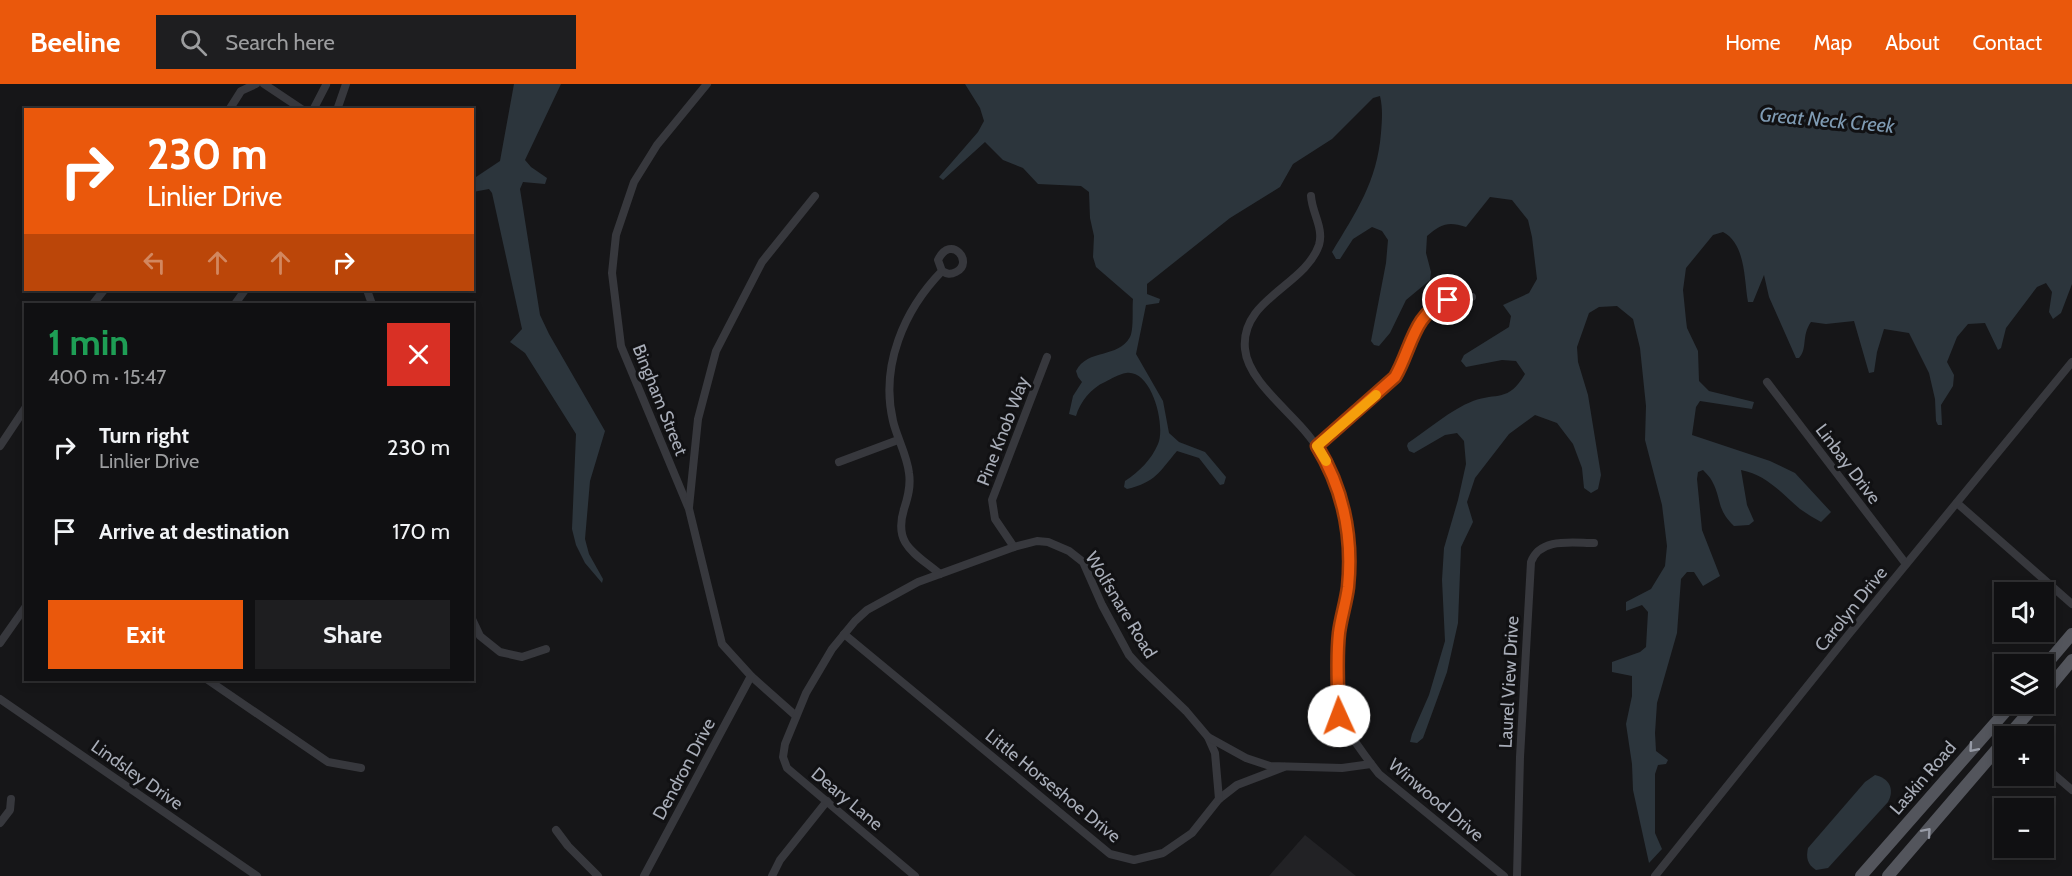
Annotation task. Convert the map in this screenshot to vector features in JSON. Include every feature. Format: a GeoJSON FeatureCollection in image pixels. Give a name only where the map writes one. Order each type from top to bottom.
{"type":"FeatureCollection","features":[{"type":"Feature","properties":{"kind":"main road"},"geometry":{"type":"LineString","coordinates":[[2054,655],[2072,634]]}},
{"type":"Feature","properties":{"kind":"main road"},"geometry":{"type":"LineString","coordinates":[[2054,682],[2072,660]]}},
{"type":"Feature","properties":{"kind":"main road","name":"Laskin Road"},"geometry":{"type":"LineString","coordinates":[[1861,876],[2003,714]]}},
{"type":"Feature","properties":{"kind":"main road","name":"Laskin Road"},"geometry":{"type":"LineString","coordinates":[[2017,726],[2028,714]]}},
{"type":"Feature","properties":{"kind":"main road","name":"Laskin Road"},"geometry":{"type":"LineString","coordinates":[[1888,876],[1994,753]]}},
{"type":"Feature","properties":{"kind":"main road"},"geometry":{"type":"LineString","coordinates":[[1928,800],[1943,813]]}},
{"type":"Feature","properties":{"kind":"street"},"geometry":{"type":"LineString","coordinates":[[230,108],[241,91],[256,84]]}},
{"type":"Feature","properties":{"kind":"street"},"geometry":{"type":"LineString","coordinates":[[264,84],[300,108]]}},
{"type":"Feature","properties":{"kind":"street"},"geometry":{"type":"LineString","coordinates":[[339,108],[346,84]]}},
{"type":"Feature","properties":{"kind":"street","name":"Bingham Street"},"geometry":{"type":"LineString","coordinates":[[707,84],[657,145],[634,182],[616,235],[612,273],[621,346],[689,509],[722,644],[751,676],[796,716]]}},
{"type":"Feature","properties":{"kind":"street"},"geometry":{"type":"LineString","coordinates":[[314,108],[326,85]]}},
{"type":"Feature","properties":{"kind":"street"},"geometry":{"type":"LineString","coordinates":[[689,509],[698,419],[716,351],[762,262],[815,196]]}},
{"type":"Feature","properties":{"kind":"street","name":"Winwood Drive"},"geometry":{"type":"LineString","coordinates":[[1311,196],[1312,209],[1320,233],[1318,246],[1305,267],[1275,292],[1258,311],[1248,330],[1245,349],[1248,361],[1257,378],[1317,446],[1341,496],[1349,544],[1348,588],[1339,632],[1337,668],[1339,716],[1371,764],[1391,785],[1504,876]]}},
{"type":"Feature","properties":{"kind":"street"},"geometry":{"type":"LineString","coordinates":[[940,574],[909,548],[901,534],[900,521],[909,494],[910,476],[898,440],[889,399],[893,356],[899,337],[916,302],[942,271]]}},
{"type":"Feature","properties":{"kind":"street"},"geometry":{"type":"LineString","coordinates":[[94,303],[103,291]]}},
{"type":"Feature","properties":{"kind":"street"},"geometry":{"type":"LineString","coordinates":[[1317,446],[1395,377],[1419,323],[1431,308],[1448,300],[1472,297]]}},
{"type":"Feature","properties":{"kind":"street","name":"Pine Knob Way"},"geometry":{"type":"LineString","coordinates":[[1014,547],[995,519],[992,500],[1047,357]]}},
{"type":"Feature","properties":{"kind":"street","name":"Carolyn Drive"},"geometry":{"type":"LineString","coordinates":[[1654,876],[2072,362]]}},
{"type":"Feature","properties":{"kind":"street","name":"Linbay Drive"},"geometry":{"type":"LineString","coordinates":[[1767,382],[1906,564]]}},
{"type":"Feature","properties":{"kind":"street"},"geometry":{"type":"LineString","coordinates":[[0,446],[24,410]]}},
{"type":"Feature","properties":{"kind":"street"},"geometry":{"type":"LineString","coordinates":[[839,462],[898,440]]}},
{"type":"Feature","properties":{"kind":"street"},"geometry":{"type":"LineString","coordinates":[[1957,503],[2072,604]]}},
{"type":"Feature","properties":{"kind":"street","name":"Wolfsnare Road"},"geometry":{"type":"LineString","coordinates":[[789,733],[820,668],[855,621],[876,604],[918,582],[1014,547],[1048,542],[1077,556],[1088,572],[1102,605],[1129,655],[1186,711],[1208,737],[1258,763],[1285,767],[1342,768],[1371,764]]}},
{"type":"Feature","properties":{"kind":"street","name":"Laurel View Drive"},"geometry":{"type":"LineString","coordinates":[[1516,876],[1531,562],[1537,552],[1546,545],[1594,543]]}},
{"type":"Feature","properties":{"kind":"street"},"geometry":{"type":"LineString","coordinates":[[0,643],[24,609]]}},
{"type":"Feature","properties":{"kind":"street"},"geometry":{"type":"LineString","coordinates":[[474,623],[480,636],[500,652],[522,657],[546,649]]}},
{"type":"Feature","properties":{"kind":"street","name":"Little Horseshoe Drive"},"geometry":{"type":"LineString","coordinates":[[844,634],[1110,854],[1134,860],[1163,853],[1192,833],[1219,799],[1238,785],[1285,767]]}},
{"type":"Feature","properties":{"kind":"street","name":"Dendron Drive"},"geometry":{"type":"LineString","coordinates":[[644,876],[751,676]]}},
{"type":"Feature","properties":{"kind":"street"},"geometry":{"type":"LineString","coordinates":[[209,681],[328,762],[361,768]]}},
{"type":"Feature","properties":{"kind":"street","name":"Lindsley Drive"},"geometry":{"type":"LineString","coordinates":[[0,699],[257,876]]}},
{"type":"Feature","properties":{"kind":"street","name":"Deary Lane"},"geometry":{"type":"LineString","coordinates":[[789,733],[783,753],[784,762],[793,773],[915,876]]}},
{"type":"Feature","properties":{"kind":"street"},"geometry":{"type":"LineString","coordinates":[[1208,737],[1215,753],[1219,799]]}},
{"type":"Feature","properties":{"kind":"street"},"geometry":{"type":"LineString","coordinates":[[2054,774],[2072,790]]}},
{"type":"Feature","properties":{"kind":"street"},"geometry":{"type":"LineString","coordinates":[[0,823],[10,810],[11,799]]}},
{"type":"Feature","properties":{"kind":"street"},"geometry":{"type":"LineString","coordinates":[[772,876],[780,860],[827,801]]}},
{"type":"Feature","properties":{"kind":"street"},"geometry":{"type":"LineString","coordinates":[[556,830],[568,846],[598,876]]}},
{"type":"Feature","properties":{"kind":"shaded area"},"geometry":{"type":"Polygon","coordinates":[[[1305,835],[1356,876],[1269,876],[1305,835]]]}},
{"type":"Feature","properties":{"kind":"water"},"geometry":{"type":"Polygon","coordinates":[[[514,84],[561,84],[525,160],[547,178],[545,184],[523,182],[520,189],[540,315],[605,431],[590,481],[585,539],[589,554],[603,579],[602,583],[585,563],[576,545],[572,529],[576,434],[525,353],[510,342],[522,329],[492,193],[489,189],[474,192],[474,178],[500,161],[514,84]]]}},
{"type":"Feature","properties":{"kind":"water","name":"Great Neck Creek"},"geometry":{"type":"Polygon","coordinates":[[[965,84],[2072,84],[2072,284],[2061,313],[2053,319],[2049,312],[2052,292],[2046,283],[2037,287],[2006,328],[2001,348],[1998,350],[1985,323],[1968,324],[1957,337],[1947,362],[1954,375],[1953,386],[1941,405],[1942,425],[1938,425],[1929,373],[1909,333],[1884,329],[1874,372],[1869,373],[1854,321],[1826,324],[1811,322],[1806,332],[1802,354],[1796,358],[1769,297],[1764,275],[1753,302],[1748,302],[1743,263],[1731,238],[1723,232],[1713,235],[1686,268],[1683,290],[1686,320],[1687,328],[1698,351],[1699,381],[1709,391],[1754,402],[1752,409],[1700,401],[1696,407],[1692,435],[1770,461],[1795,473],[1831,512],[1821,522],[1800,509],[1766,480],[1741,470],[1747,505],[1754,521],[1749,525],[1734,526],[1724,514],[1710,478],[1703,470],[1698,472],[1702,530],[1720,576],[1703,586],[1694,572],[1687,572],[1681,579],[1677,633],[1657,703],[1656,751],[1668,760],[1666,764],[1658,765],[1655,774],[1655,833],[1662,849],[1649,863],[1633,790],[1626,724],[1632,696],[1632,676],[1612,672],[1612,662],[1640,652],[1646,647],[1648,612],[1642,605],[1626,611],[1626,602],[1651,589],[1665,566],[1667,546],[1662,505],[1645,440],[1646,406],[1640,348],[1633,319],[1617,306],[1599,307],[1589,313],[1577,347],[1578,362],[1588,395],[1601,475],[1598,489],[1591,493],[1584,488],[1582,468],[1573,444],[1557,423],[1535,415],[1509,434],[1475,478],[1467,502],[1473,522],[1461,547],[1458,623],[1447,672],[1423,738],[1417,743],[1410,742],[1429,695],[1445,641],[1442,580],[1444,548],[1466,464],[1464,441],[1457,433],[1445,435],[1414,453],[1409,451],[1407,446],[1456,409],[1481,398],[1507,393],[1519,383],[1525,374],[1516,361],[1502,360],[1466,367],[1461,361],[1464,355],[1509,327],[1511,316],[1503,305],[1529,293],[1537,279],[1528,220],[1512,200],[1490,197],[1466,227],[1449,224],[1441,226],[1427,236],[1426,253],[1431,272],[1430,280],[1406,300],[1390,333],[1379,346],[1374,345],[1371,341],[1386,263],[1388,240],[1382,231],[1372,227],[1353,239],[1340,259],[1336,259],[1332,252],[1364,196],[1375,167],[1379,151],[1382,110],[1380,96],[1373,98],[1332,139],[1293,164],[1280,187],[1230,218],[1147,284],[1147,294],[1160,299],[1159,303],[1146,305],[1136,354],[1163,401],[1169,433],[1179,442],[1205,452],[1226,477],[1224,484],[1220,485],[1199,458],[1177,451],[1151,479],[1127,489],[1124,487],[1125,481],[1148,460],[1160,436],[1158,413],[1150,389],[1135,374],[1126,373],[1100,385],[1091,392],[1083,401],[1076,416],[1069,414],[1073,396],[1082,382],[1076,371],[1081,364],[1088,359],[1118,348],[1130,337],[1133,299],[1096,267],[1093,257],[1094,236],[1090,218],[1089,192],[1081,186],[1038,184],[1023,168],[1003,160],[985,142],[943,180],[939,177],[978,132],[984,121],[980,108],[965,84]]]}},
{"type":"Feature","properties":{"kind":"water"},"geometry":{"type":"Polygon","coordinates":[[[1875,775],[1887,781],[1891,789],[1888,802],[1828,868],[1816,870],[1808,860],[1808,848],[1865,782],[1875,775]]]}},
{"type":"Feature","properties":{"kind":"slow traffic"},"geometry":{"type":"LineString","coordinates":[[1326,461],[1317,446],[1376,395]]}},
{"type":"Feature","properties":{"kind":"route"},"geometry":{"type":"LineString","coordinates":[[1339,716],[1337,668],[1339,632],[1348,588],[1349,544],[1341,496],[1317,446],[1387,386],[1403,363],[1424,315],[1438,303],[1448,300]]}}]}
